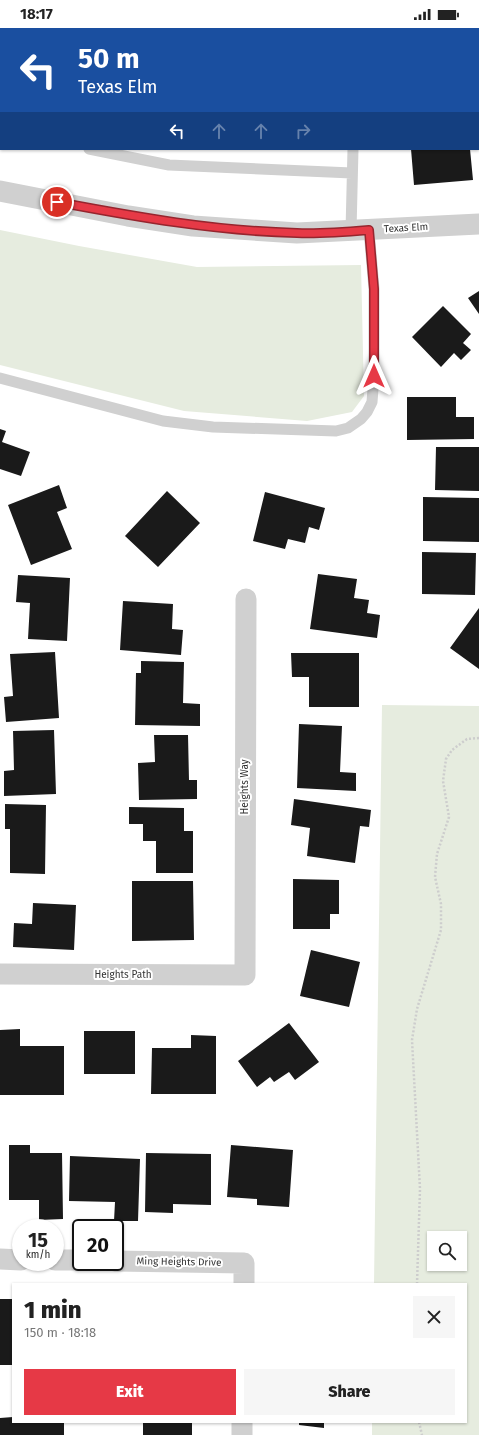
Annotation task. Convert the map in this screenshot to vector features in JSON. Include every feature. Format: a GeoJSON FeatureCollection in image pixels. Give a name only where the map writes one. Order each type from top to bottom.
{"type":"FeatureCollection","features":[{"type":"Feature","properties":{"kind":"street","name":"Texas Elm"},"geometry":{"type":"LineString","coordinates":[[0,191],[128,216],[193,226],[297,234],[479,224]]}},
{"type":"Feature","properties":{"kind":"street","name":"Heights Way"},"geometry":{"type":"LineString","coordinates":[[245,975],[246,599]]}},
{"type":"Feature","properties":{"kind":"street","name":"Heights Path"},"geometry":{"type":"LineString","coordinates":[[0,974],[245,975]]}},
{"type":"Feature","properties":{"kind":"street"},"geometry":{"type":"LineString","coordinates":[[0,1259],[12,1260]]}},
{"type":"Feature","properties":{"kind":"street","name":"Ming Heights Drive"},"geometry":{"type":"LineString","coordinates":[[124,1261],[244,1263],[244,1283]]}},
{"type":"Feature","properties":{"kind":"street"},"geometry":{"type":"LineString","coordinates":[[242,1423],[242,1435]]}},
{"type":"Feature","properties":{"kind":"lane"},"geometry":{"type":"LineString","coordinates":[[96,150],[169,165],[352,173]]}},
{"type":"Feature","properties":{"kind":"lane"},"geometry":{"type":"LineString","coordinates":[[0,378],[163,421],[213,427],[336,431],[348,428],[361,419],[367,412],[372,402],[374,376],[374,289],[360,231],[351,210],[353,150]]}},
{"type":"Feature","properties":{"kind":"path"},"geometry":{"type":"LineString","coordinates":[[417,1283],[420,1190],[412,1040],[417,1009],[441,930],[441,904],[435,877],[437,854],[449,817],[443,781],[446,759],[452,750],[467,739],[479,738]]}},
{"type":"Feature","properties":{"kind":"path"},"geometry":{"type":"LineString","coordinates":[[419,1423],[422,1435]]}},
{"type":"Feature","properties":{"kind":"shaded area"},"geometry":{"type":"Polygon","coordinates":[[[0,230],[197,267],[361,265],[364,396],[352,412],[307,421],[184,411],[0,365],[0,230]]]}},
{"type":"Feature","properties":{"kind":"shaded area"},"geometry":{"type":"Polygon","coordinates":[[[382,705],[479,706],[479,1435],[372,1435],[372,1423],[467,1423],[467,1283],[374,1283],[382,705]]]}},
{"type":"Feature","properties":{"kind":"building"},"geometry":{"type":"Polygon","coordinates":[[[411,150],[470,150],[473,180],[414,185],[411,150]]]}},
{"type":"Feature","properties":{"kind":"building"},"geometry":{"type":"Polygon","coordinates":[[[479,291],[479,314],[468,298],[479,291]]]}},
{"type":"Feature","properties":{"kind":"building"},"geometry":{"type":"Polygon","coordinates":[[[443,306],[471,334],[463,343],[471,350],[461,360],[454,353],[441,367],[412,337],[443,306]]]}},
{"type":"Feature","properties":{"kind":"building"},"geometry":{"type":"Polygon","coordinates":[[[407,397],[456,397],[456,417],[474,417],[474,439],[407,440],[407,397]]]}},
{"type":"Feature","properties":{"kind":"building"},"geometry":{"type":"Polygon","coordinates":[[[0,429],[6,431],[2,442],[30,452],[21,476],[0,469],[0,429]]]}},
{"type":"Feature","properties":{"kind":"building"},"geometry":{"type":"Polygon","coordinates":[[[436,447],[479,447],[479,491],[435,490],[436,447]]]}},
{"type":"Feature","properties":{"kind":"building"},"geometry":{"type":"Polygon","coordinates":[[[59,485],[67,508],[57,512],[72,549],[31,565],[8,505],[59,485]]]}},
{"type":"Feature","properties":{"kind":"building"},"geometry":{"type":"Polygon","coordinates":[[[167,491],[200,523],[158,567],[125,536],[167,491]]]}},
{"type":"Feature","properties":{"kind":"building"},"geometry":{"type":"Polygon","coordinates":[[[265,492],[325,508],[319,530],[309,527],[305,543],[288,539],[285,549],[253,541],[265,492]]]}},
{"type":"Feature","properties":{"kind":"building"},"geometry":{"type":"Polygon","coordinates":[[[423,497],[479,498],[479,542],[423,541],[423,497]]]}},
{"type":"Feature","properties":{"kind":"building"},"geometry":{"type":"Polygon","coordinates":[[[422,552],[476,553],[475,595],[422,594],[422,552]]]}},
{"type":"Feature","properties":{"kind":"building"},"geometry":{"type":"Polygon","coordinates":[[[318,574],[357,579],[354,598],[369,600],[367,613],[380,615],[377,638],[310,629],[318,574]]]}},
{"type":"Feature","properties":{"kind":"building"},"geometry":{"type":"Polygon","coordinates":[[[18,575],[70,578],[67,641],[28,639],[30,603],[16,602],[18,575]]]}},
{"type":"Feature","properties":{"kind":"building"},"geometry":{"type":"Polygon","coordinates":[[[123,601],[173,604],[172,629],[183,630],[181,655],[120,650],[123,601]]]}},
{"type":"Feature","properties":{"kind":"building"},"geometry":{"type":"Polygon","coordinates":[[[479,608],[479,669],[450,648],[479,608]]]}},
{"type":"Feature","properties":{"kind":"building"},"geometry":{"type":"Polygon","coordinates":[[[55,652],[59,718],[6,722],[4,697],[13,696],[10,654],[55,652]]]}},
{"type":"Feature","properties":{"kind":"building"},"geometry":{"type":"Polygon","coordinates":[[[291,653],[359,653],[359,707],[309,707],[309,677],[292,677],[291,653]]]}},
{"type":"Feature","properties":{"kind":"building"},"geometry":{"type":"Polygon","coordinates":[[[141,661],[184,662],[183,703],[200,704],[200,726],[135,725],[136,673],[141,673],[141,661]]]}},
{"type":"Feature","properties":{"kind":"building"},"geometry":{"type":"Polygon","coordinates":[[[299,724],[342,726],[340,772],[356,773],[356,791],[297,788],[299,724]]]}},
{"type":"Feature","properties":{"kind":"building"},"geometry":{"type":"Polygon","coordinates":[[[54,730],[56,794],[4,796],[4,771],[14,770],[13,731],[54,730]]]}},
{"type":"Feature","properties":{"kind":"building"},"geometry":{"type":"Polygon","coordinates":[[[154,735],[188,735],[189,780],[197,780],[197,799],[139,800],[138,763],[155,762],[154,735]]]}},
{"type":"Feature","properties":{"kind":"building"},"geometry":{"type":"Polygon","coordinates":[[[294,799],[371,810],[369,827],[360,826],[355,863],[307,856],[310,828],[291,825],[294,799]]]}},
{"type":"Feature","properties":{"kind":"building"},"geometry":{"type":"Polygon","coordinates":[[[5,804],[46,805],[45,874],[10,873],[10,829],[5,829],[5,804]]]}},
{"type":"Feature","properties":{"kind":"building"},"geometry":{"type":"Polygon","coordinates":[[[129,807],[184,808],[184,831],[193,831],[193,873],[156,873],[156,841],[143,841],[143,824],[129,824],[129,807]]]}},
{"type":"Feature","properties":{"kind":"building"},"geometry":{"type":"Polygon","coordinates":[[[293,879],[339,880],[339,914],[330,914],[330,929],[293,929],[293,879]]]}},
{"type":"Feature","properties":{"kind":"building"},"geometry":{"type":"Polygon","coordinates":[[[132,881],[193,881],[194,940],[132,941],[132,881]]]}},
{"type":"Feature","properties":{"kind":"building"},"geometry":{"type":"Polygon","coordinates":[[[33,903],[76,905],[74,950],[13,947],[14,923],[32,924],[33,903]]]}},
{"type":"Feature","properties":{"kind":"building"},"geometry":{"type":"Polygon","coordinates":[[[311,950],[360,962],[349,1007],[300,996],[311,950]]]}},
{"type":"Feature","properties":{"kind":"building"},"geometry":{"type":"Polygon","coordinates":[[[289,1023],[319,1062],[295,1080],[289,1072],[274,1082],[270,1077],[257,1087],[238,1061],[289,1023]]]}},
{"type":"Feature","properties":{"kind":"building"},"geometry":{"type":"Polygon","coordinates":[[[20,1029],[20,1046],[64,1046],[64,1095],[0,1095],[0,1030],[20,1029]]]}},
{"type":"Feature","properties":{"kind":"building"},"geometry":{"type":"Polygon","coordinates":[[[84,1031],[135,1031],[135,1074],[84,1074],[84,1031]]]}},
{"type":"Feature","properties":{"kind":"building"},"geometry":{"type":"Polygon","coordinates":[[[191,1035],[216,1036],[216,1094],[151,1094],[152,1048],[191,1048],[191,1035]]]}},
{"type":"Feature","properties":{"kind":"building"},"geometry":{"type":"Polygon","coordinates":[[[9,1145],[30,1145],[30,1153],[62,1153],[63,1219],[39,1219],[39,1200],[9,1200],[9,1145]]]}},
{"type":"Feature","properties":{"kind":"building"},"geometry":{"type":"Polygon","coordinates":[[[231,1145],[293,1150],[289,1207],[257,1205],[257,1199],[227,1197],[231,1145]]]}},
{"type":"Feature","properties":{"kind":"building"},"geometry":{"type":"Polygon","coordinates":[[[146,1153],[211,1154],[211,1205],[173,1204],[173,1213],[145,1212],[146,1153]]]}},
{"type":"Feature","properties":{"kind":"building"},"geometry":{"type":"Polygon","coordinates":[[[70,1156],[140,1159],[138,1221],[114,1219],[115,1202],[69,1201],[70,1156]]]}},
{"type":"Feature","properties":{"kind":"building"},"geometry":{"type":"Polygon","coordinates":[[[0,1299],[12,1299],[12,1365],[0,1365],[0,1299]]]}},
{"type":"Feature","properties":{"kind":"building"},"geometry":{"type":"Polygon","coordinates":[[[12,1417],[12,1423],[64,1423],[64,1435],[0,1435],[0,1418],[12,1417]]]}},
{"type":"Feature","properties":{"kind":"building"},"geometry":{"type":"Polygon","coordinates":[[[143,1423],[192,1423],[192,1435],[143,1435],[143,1423]]]}},
{"type":"Feature","properties":{"kind":"building"},"geometry":{"type":"Polygon","coordinates":[[[299,1423],[324,1423],[324,1428],[299,1425],[299,1423]]]}},
{"type":"Feature","properties":{"kind":"route"},"geometry":{"type":"LineString","coordinates":[[57,202],[128,216],[193,226],[297,234],[369,230],[374,289],[374,376]]}}]}
